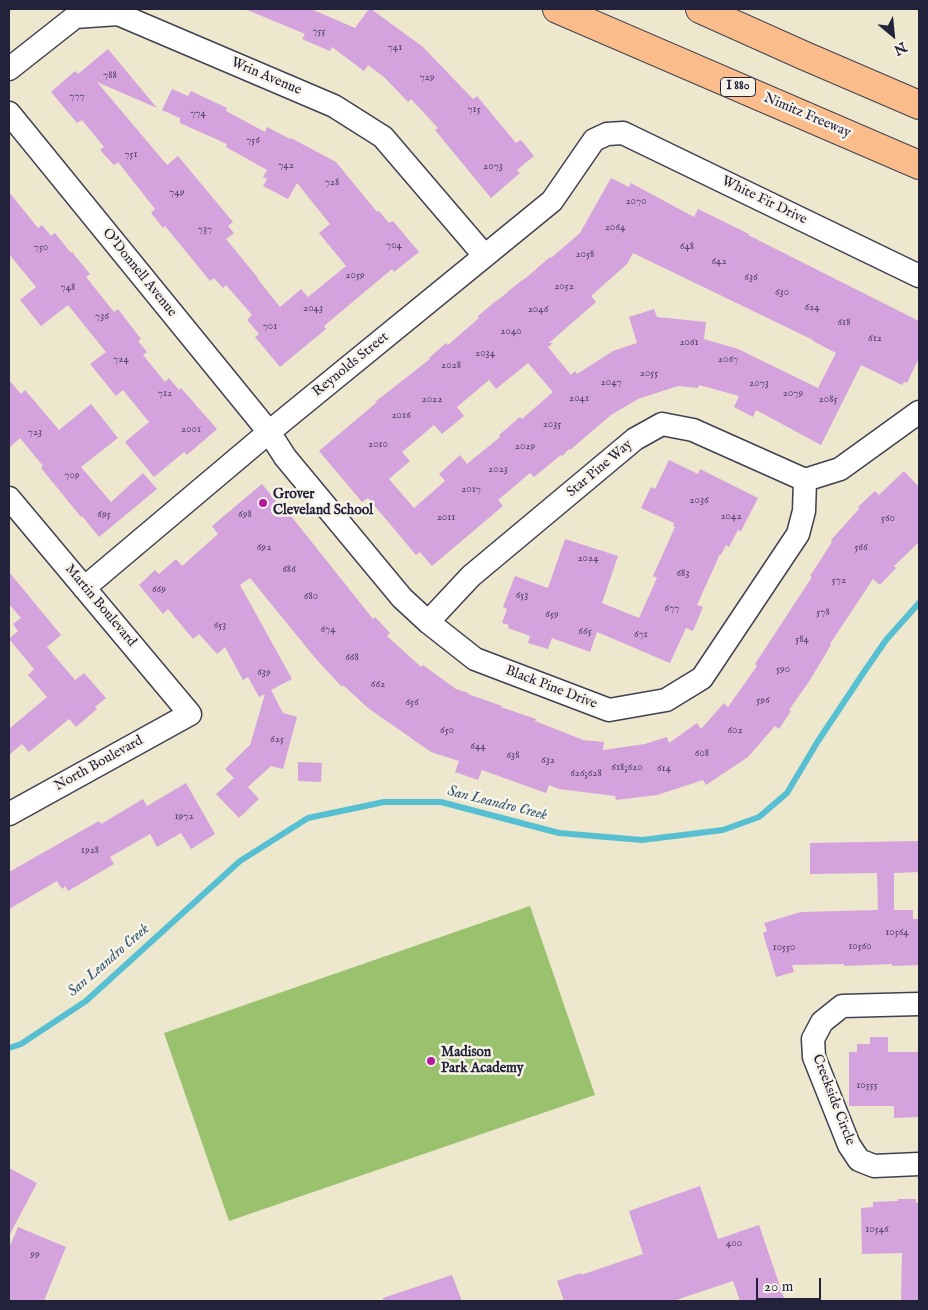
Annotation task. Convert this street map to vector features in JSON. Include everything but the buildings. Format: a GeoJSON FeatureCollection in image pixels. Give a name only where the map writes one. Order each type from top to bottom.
{"type":"FeatureCollection","features":[{"type":"Feature","properties":{"kind":"highway","name":"Nimitz Freeway"},"geometry":{"type":"LineString","coordinates":[[557,9],[919,165]]}},
{"type":"Feature","properties":{"kind":"highway"},"geometry":{"type":"LineString","coordinates":[[700,9],[919,105]]}},
{"type":"Feature","properties":{"kind":"street","name":"Wrin Avenue"},"geometry":{"type":"LineString","coordinates":[[9,69],[75,17],[118,14],[334,106],[383,137],[484,255]]}},
{"type":"Feature","properties":{"kind":"street","name":"O'Donnell Avenue"},"geometry":{"type":"LineString","coordinates":[[9,113],[270,432]]}},
{"type":"Feature","properties":{"kind":"street","name":"White Fir Drive"},"geometry":{"type":"LineString","coordinates":[[607,134],[623,133],[919,276]]}},
{"type":"Feature","properties":{"kind":"street","name":"Reynolds Street"},"geometry":{"type":"LineString","coordinates":[[84,588],[484,255],[552,201],[594,140],[607,134]]}},
{"type":"Feature","properties":{"kind":"street"},"geometry":{"type":"LineString","coordinates":[[805,480],[840,469],[919,412]]}},
{"type":"Feature","properties":{"kind":"street","name":"Star Pine Way"},"geometry":{"type":"LineString","coordinates":[[428,622],[478,570],[635,439],[662,424],[693,430],[805,480]]}},
{"type":"Feature","properties":{"kind":"street","name":"Black Pine Drive"},"geometry":{"type":"LineString","coordinates":[[270,432],[285,457],[402,598],[428,622],[475,660],[608,710],[666,700],[702,678],[798,534],[804,510],[805,480]]}},
{"type":"Feature","properties":{"kind":"street","name":"Martin Boulevard"},"geometry":{"type":"LineString","coordinates":[[9,498],[190,714]]}},
{"type":"Feature","properties":{"kind":"street","name":"North Boulevard"},"geometry":{"type":"LineString","coordinates":[[9,814],[190,714]]}},
{"type":"Feature","properties":{"kind":"street","name":"Creekside Circle"},"geometry":{"type":"LineString","coordinates":[[919,1004],[842,1006],[822,1022],[813,1040],[814,1058],[849,1145],[859,1160],[874,1166],[919,1164]]}},
{"type":"Feature","properties":{"kind":"green space"},"geometry":{"type":"Polygon","coordinates":[[[530,906],[595,1095],[229,1221],[164,1033],[530,906]]]}},
{"type":"Feature","properties":{"kind":"waterway","name":"San Leandro Creek"},"geometry":{"type":"LineString","coordinates":[[9,1048],[21,1044],[86,1001],[240,861],[308,818],[384,802],[441,802],[559,833],[642,840],[723,830],[759,817],[787,793],[818,741],[886,640],[919,603]]}},
{"type":"Feature","properties":{"kind":"place","name":"Grover Cleveland School"},"geometry":{"type":"Point","coordinates":[263,503]}},
{"type":"Feature","properties":{"kind":"place","name":"Madison Park Academy"},"geometry":{"type":"Point","coordinates":[431,1061]}}]}
